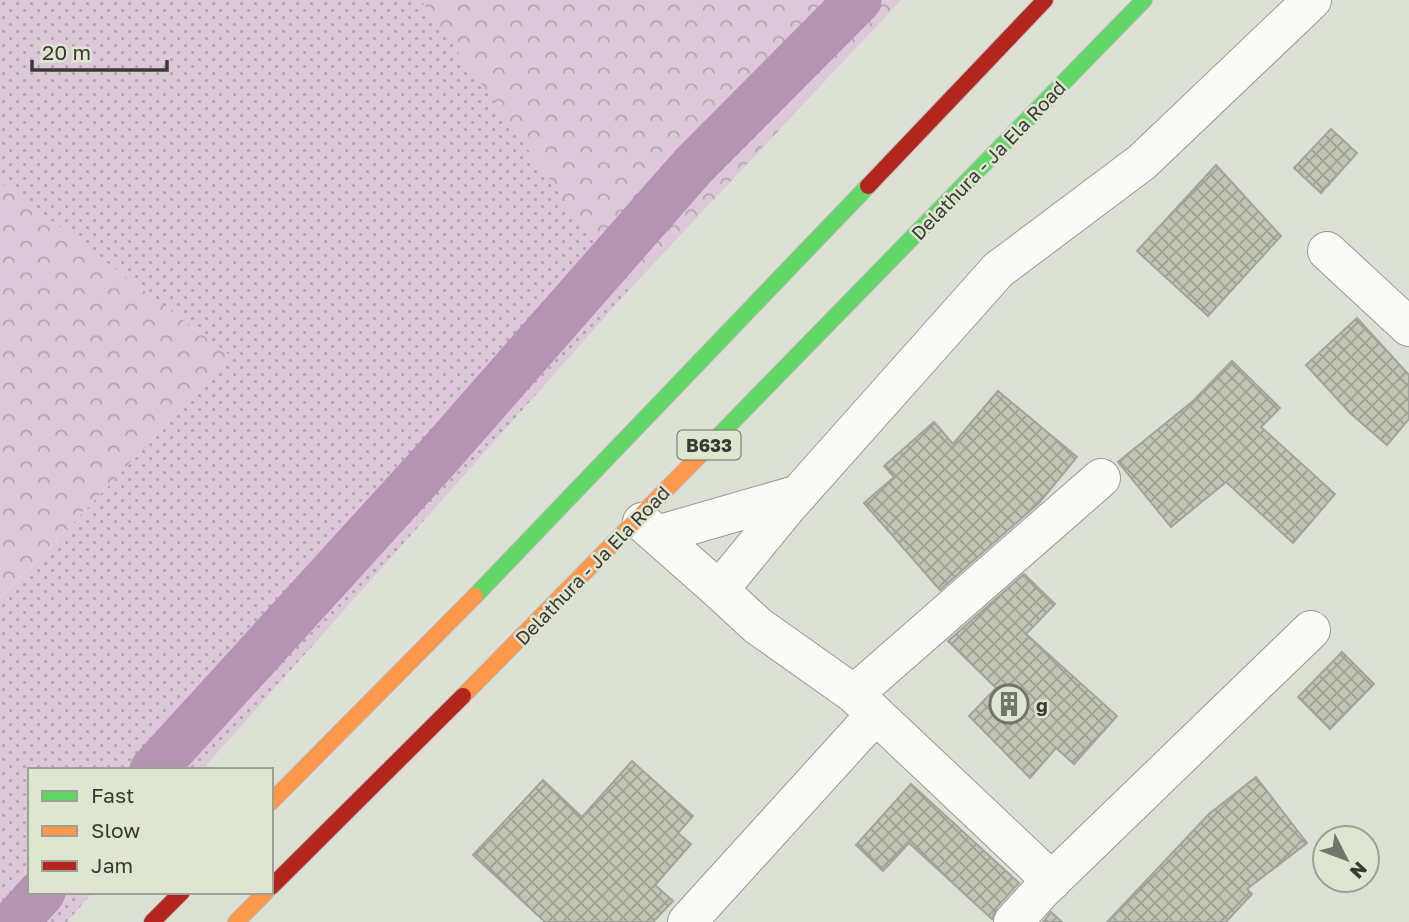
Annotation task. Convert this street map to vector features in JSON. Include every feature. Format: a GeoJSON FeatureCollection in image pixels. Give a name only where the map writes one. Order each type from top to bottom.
{"type":"FeatureCollection","features":[{"type":"Feature","properties":{"kind":"main road"},"geometry":{"type":"LineString","coordinates":[[273,800],[573,497],[1045,0]]}},
{"type":"Feature","properties":{"kind":"main road","name":"Delathura - Ja Ela Road"},"geometry":{"type":"LineString","coordinates":[[273,885],[507,653],[647,527],[1144,0]]}},
{"type":"Feature","properties":{"kind":"main road"},"geometry":{"type":"LineString","coordinates":[[152,922],[180,894]]}},
{"type":"Feature","properties":{"kind":"main road"},"geometry":{"type":"LineString","coordinates":[[236,922],[264,894]]}},
{"type":"Feature","properties":{"kind":"street"},"geometry":{"type":"LineString","coordinates":[[719,590],[799,494],[998,270],[1142,162],[1312,0]]}},
{"type":"Feature","properties":{"kind":"street"},"geometry":{"type":"LineString","coordinates":[[1327,251],[1409,327]]}},
{"type":"Feature","properties":{"kind":"street"},"geometry":{"type":"LineString","coordinates":[[687,922],[864,705],[1101,478]]}},
{"type":"Feature","properties":{"kind":"street"},"geometry":{"type":"LineString","coordinates":[[647,527],[799,494]]}},
{"type":"Feature","properties":{"kind":"street"},"geometry":{"type":"LineString","coordinates":[[647,527],[758,626],[864,705],[1052,881]]}},
{"type":"Feature","properties":{"kind":"street"},"geometry":{"type":"LineString","coordinates":[[1013,922],[1311,630]]}},
{"type":"Feature","properties":{"kind":"green space"},"geometry":{"type":"Polygon","coordinates":[[[0,0],[421,0],[629,290],[204,768],[28,768],[28,894],[91,894],[67,922],[0,922],[0,599],[232,357],[0,182],[0,0]]]}},
{"type":"Feature","properties":{"kind":"green space"},"geometry":{"type":"Polygon","coordinates":[[[421,0],[901,0],[629,290],[421,0]]]}},
{"type":"Feature","properties":{"kind":"green space"},"geometry":{"type":"Polygon","coordinates":[[[0,182],[232,357],[0,598],[0,182]]]}},
{"type":"Feature","properties":{"kind":"building"},"geometry":{"type":"Polygon","coordinates":[[[1331,129],[1357,153],[1321,193],[1294,168],[1331,129]]]}},
{"type":"Feature","properties":{"kind":"building"},"geometry":{"type":"Polygon","coordinates":[[[1216,165],[1281,236],[1208,316],[1137,251],[1216,165]]]}},
{"type":"Feature","properties":{"kind":"building"},"geometry":{"type":"Polygon","coordinates":[[[1357,318],[1409,375],[1409,419],[1387,445],[1350,413],[1306,365],[1357,318]]]}},
{"type":"Feature","properties":{"kind":"building"},"geometry":{"type":"Polygon","coordinates":[[[1232,361],[1280,408],[1261,427],[1335,494],[1293,543],[1226,482],[1171,527],[1118,462],[1193,401],[1232,361]]]}},
{"type":"Feature","properties":{"kind":"building"},"geometry":{"type":"Polygon","coordinates":[[[998,391],[1077,457],[1039,503],[940,590],[864,503],[894,477],[884,466],[934,422],[953,444],[998,391]]]}},
{"type":"Feature","properties":{"kind":"building"},"geometry":{"type":"Polygon","coordinates":[[[1024,574],[1055,604],[1026,634],[1117,716],[1074,764],[1056,748],[1030,778],[969,716],[996,688],[948,641],[1024,574]]]}},
{"type":"Feature","properties":{"kind":"building"},"geometry":{"type":"Polygon","coordinates":[[[1342,652],[1374,684],[1330,729],[1298,697],[1342,652]]]}},
{"type":"Feature","properties":{"kind":"building"},"geometry":{"type":"Polygon","coordinates":[[[632,761],[693,816],[678,833],[691,844],[655,885],[673,901],[653,922],[545,922],[473,855],[543,780],[582,817],[632,761]]]}},
{"type":"Feature","properties":{"kind":"building"},"geometry":{"type":"Polygon","coordinates":[[[1256,777],[1307,843],[1247,889],[1252,894],[1226,922],[1107,922],[1209,814],[1256,777]]]}},
{"type":"Feature","properties":{"kind":"building"},"geometry":{"type":"Polygon","coordinates":[[[911,784],[1019,883],[997,907],[992,919],[909,843],[883,871],[856,845],[911,784]]]}},
{"type":"Feature","properties":{"kind":"building"},"geometry":{"type":"Polygon","coordinates":[[[1051,912],[1062,922],[1043,922],[1051,912]]]}},
{"type":"Feature","properties":{"kind":"waterway"},"geometry":{"type":"LineString","coordinates":[[155,768],[436,459],[693,166],[858,0]]}},
{"type":"Feature","properties":{"kind":"waterway"},"geometry":{"type":"LineString","coordinates":[[15,922],[40,894]]}},
{"type":"Feature","properties":{"kind":"traffic: fast"},"geometry":{"type":"LineString","coordinates":[[703,452],[1144,0]]}},
{"type":"Feature","properties":{"kind":"traffic: fast"},"geometry":{"type":"LineString","coordinates":[[475,596],[868,186]]}},
{"type":"Feature","properties":{"kind":"traffic: slow"},"geometry":{"type":"LineString","coordinates":[[463,696],[703,452]]}},
{"type":"Feature","properties":{"kind":"traffic: slow"},"geometry":{"type":"LineString","coordinates":[[273,800],[475,596]]}},
{"type":"Feature","properties":{"kind":"traffic: slow"},"geometry":{"type":"LineString","coordinates":[[236,922],[264,894]]}},
{"type":"Feature","properties":{"kind":"traffic: jam"},"geometry":{"type":"LineString","coordinates":[[868,186],[1045,0]]}},
{"type":"Feature","properties":{"kind":"traffic: jam"},"geometry":{"type":"LineString","coordinates":[[273,885],[463,696]]}},
{"type":"Feature","properties":{"kind":"traffic: jam"},"geometry":{"type":"LineString","coordinates":[[152,922],[180,894]]}},
{"type":"Feature","properties":{"kind":"place","name":"g"},"geometry":{"type":"Point","coordinates":[1009,704]}}]}
